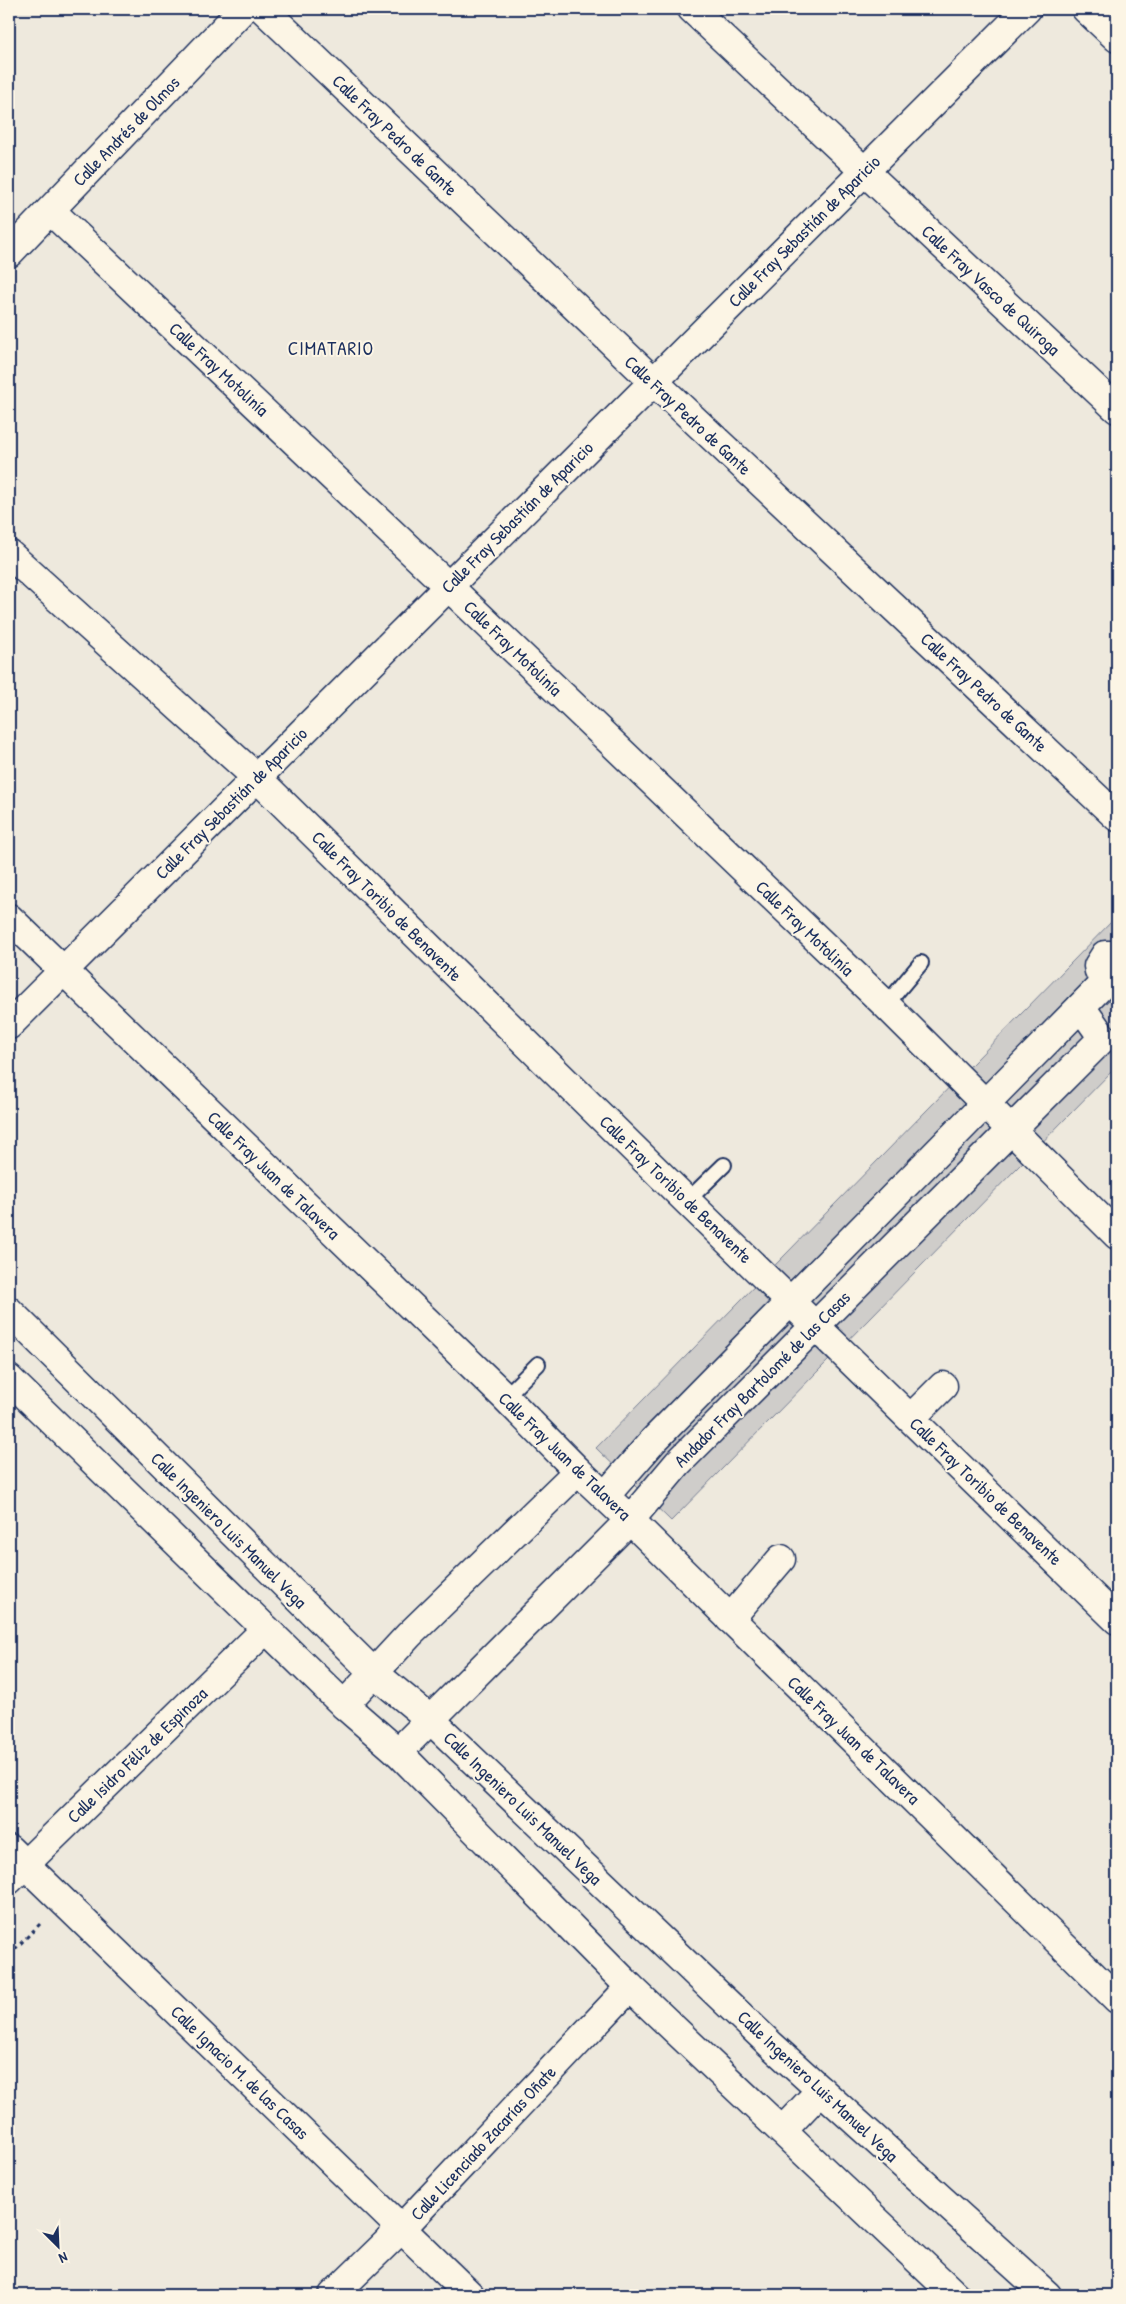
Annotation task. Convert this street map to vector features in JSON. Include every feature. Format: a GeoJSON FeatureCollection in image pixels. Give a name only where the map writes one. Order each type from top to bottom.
{"type":"FeatureCollection","features":[{"type":"Feature","properties":{"kind":"street","name":"Calle Andrés de Olmos"},"geometry":{"type":"LineString","coordinates":[[9,253],[243,9]]}},
{"type":"Feature","properties":{"kind":"street","name":"Calle Fray Pedro de Gante"},"geometry":{"type":"LineString","coordinates":[[263,9],[653,382],[1117,817]]}},
{"type":"Feature","properties":{"kind":"street","name":"Calle Fray Vasco de Quiroga"},"geometry":{"type":"LineString","coordinates":[[692,9],[1117,409]]}},
{"type":"Feature","properties":{"kind":"street","name":"Calle Fray Sebastián de Aparicio"},"geometry":{"type":"LineString","coordinates":[[9,1025],[1027,9]]}},
{"type":"Feature","properties":{"kind":"street"},"geometry":{"type":"LineString","coordinates":[[1086,9],[1117,38]]}},
{"type":"Feature","properties":{"kind":"street","name":"Calle Fray Motolinía"},"geometry":{"type":"LineString","coordinates":[[51,211],[448,586],[886,1005],[950,1067],[1050,1170],[1115,1229]]}},
{"type":"Feature","properties":{"kind":"street","name":"Calle Fray Toribio de Benavente"},"geometry":{"type":"LineString","coordinates":[[9,554],[256,778],[815,1326],[912,1417],[1117,1620]]}},
{"type":"Feature","properties":{"kind":"street","name":"Calle Fray Juan de Talavera"},"geometry":{"type":"LineString","coordinates":[[9,918],[505,1398],[1117,1999]]}},
{"type":"Feature","properties":{"kind":"street","name":"Andador Fray Bartolomé de las Casas"},"geometry":{"type":"LineString","coordinates":[[604,1496],[640,1456],[791,1301],[1080,1007],[1112,979],[1100,974],[1098,966],[1105,955],[1117,954]]}},
{"type":"Feature","properties":{"kind":"street","name":"Andador Fray Bartolomé de las Casas"},"geometry":{"type":"LineString","coordinates":[[398,1752],[630,1520],[678,1463],[1103,1038],[1080,1007]]}},
{"type":"Feature","properties":{"kind":"street","name":"Calle Ingeniero Luis Manuel Vega"},"geometry":{"type":"LineString","coordinates":[[9,1312],[373,1672],[431,1720],[770,2044],[1046,2295]]}},
{"type":"Feature","properties":{"kind":"street"},"geometry":{"type":"LineString","coordinates":[[9,1379],[344,1705],[398,1752],[630,1987],[954,2295]]}},
{"type":"Feature","properties":{"kind":"street"},"geometry":{"type":"LineString","coordinates":[[912,1417],[943,1386]]}},
{"type":"Feature","properties":{"kind":"street"},"geometry":{"type":"LineString","coordinates":[[344,1705],[373,1672],[578,1471]]}},
{"type":"Feature","properties":{"kind":"street"},"geometry":{"type":"LineString","coordinates":[[730,1619],[781,1559]]}},
{"type":"Feature","properties":{"kind":"street","name":"Calle Isidro Féliz de Espinoza"},"geometry":{"type":"LineString","coordinates":[[14,1864],[266,1629]]}},
{"type":"Feature","properties":{"kind":"street","name":"Calle Ignacio M. de las Casas"},"geometry":{"type":"LineString","coordinates":[[14,1864],[64,1901],[470,2295]]}},
{"type":"Feature","properties":{"kind":"street","name":"Calle Licenciado Zacarías Oñate"},"geometry":{"type":"LineString","coordinates":[[333,2295],[401,2229],[630,1987]]}},
{"type":"Feature","properties":{"kind":"street"},"geometry":{"type":"LineString","coordinates":[[782,2131],[821,2090]]}},
{"type":"Feature","properties":{"kind":"lane"},"geometry":{"type":"LineString","coordinates":[[886,1005],[921,963]]}},
{"type":"Feature","properties":{"kind":"lane"},"geometry":{"type":"LineString","coordinates":[[687,1201],[724,1165]]}},
{"type":"Feature","properties":{"kind":"lane"},"geometry":{"type":"LineString","coordinates":[[505,1398],[538,1364]]}},
{"type":"Feature","properties":{"kind":"path"},"geometry":{"type":"LineString","coordinates":[[9,1955],[64,1901]]}},
{"type":"Feature","properties":{"kind":"shaded area"},"geometry":{"type":"Polygon","coordinates":[[[1117,916],[1117,1066],[671,1521],[596,1448],[1117,916]]]}},
{"type":"Feature","properties":{"kind":"district","name":"CIMATARIO"},"geometry":{"type":"Point","coordinates":[331,348]}}]}
